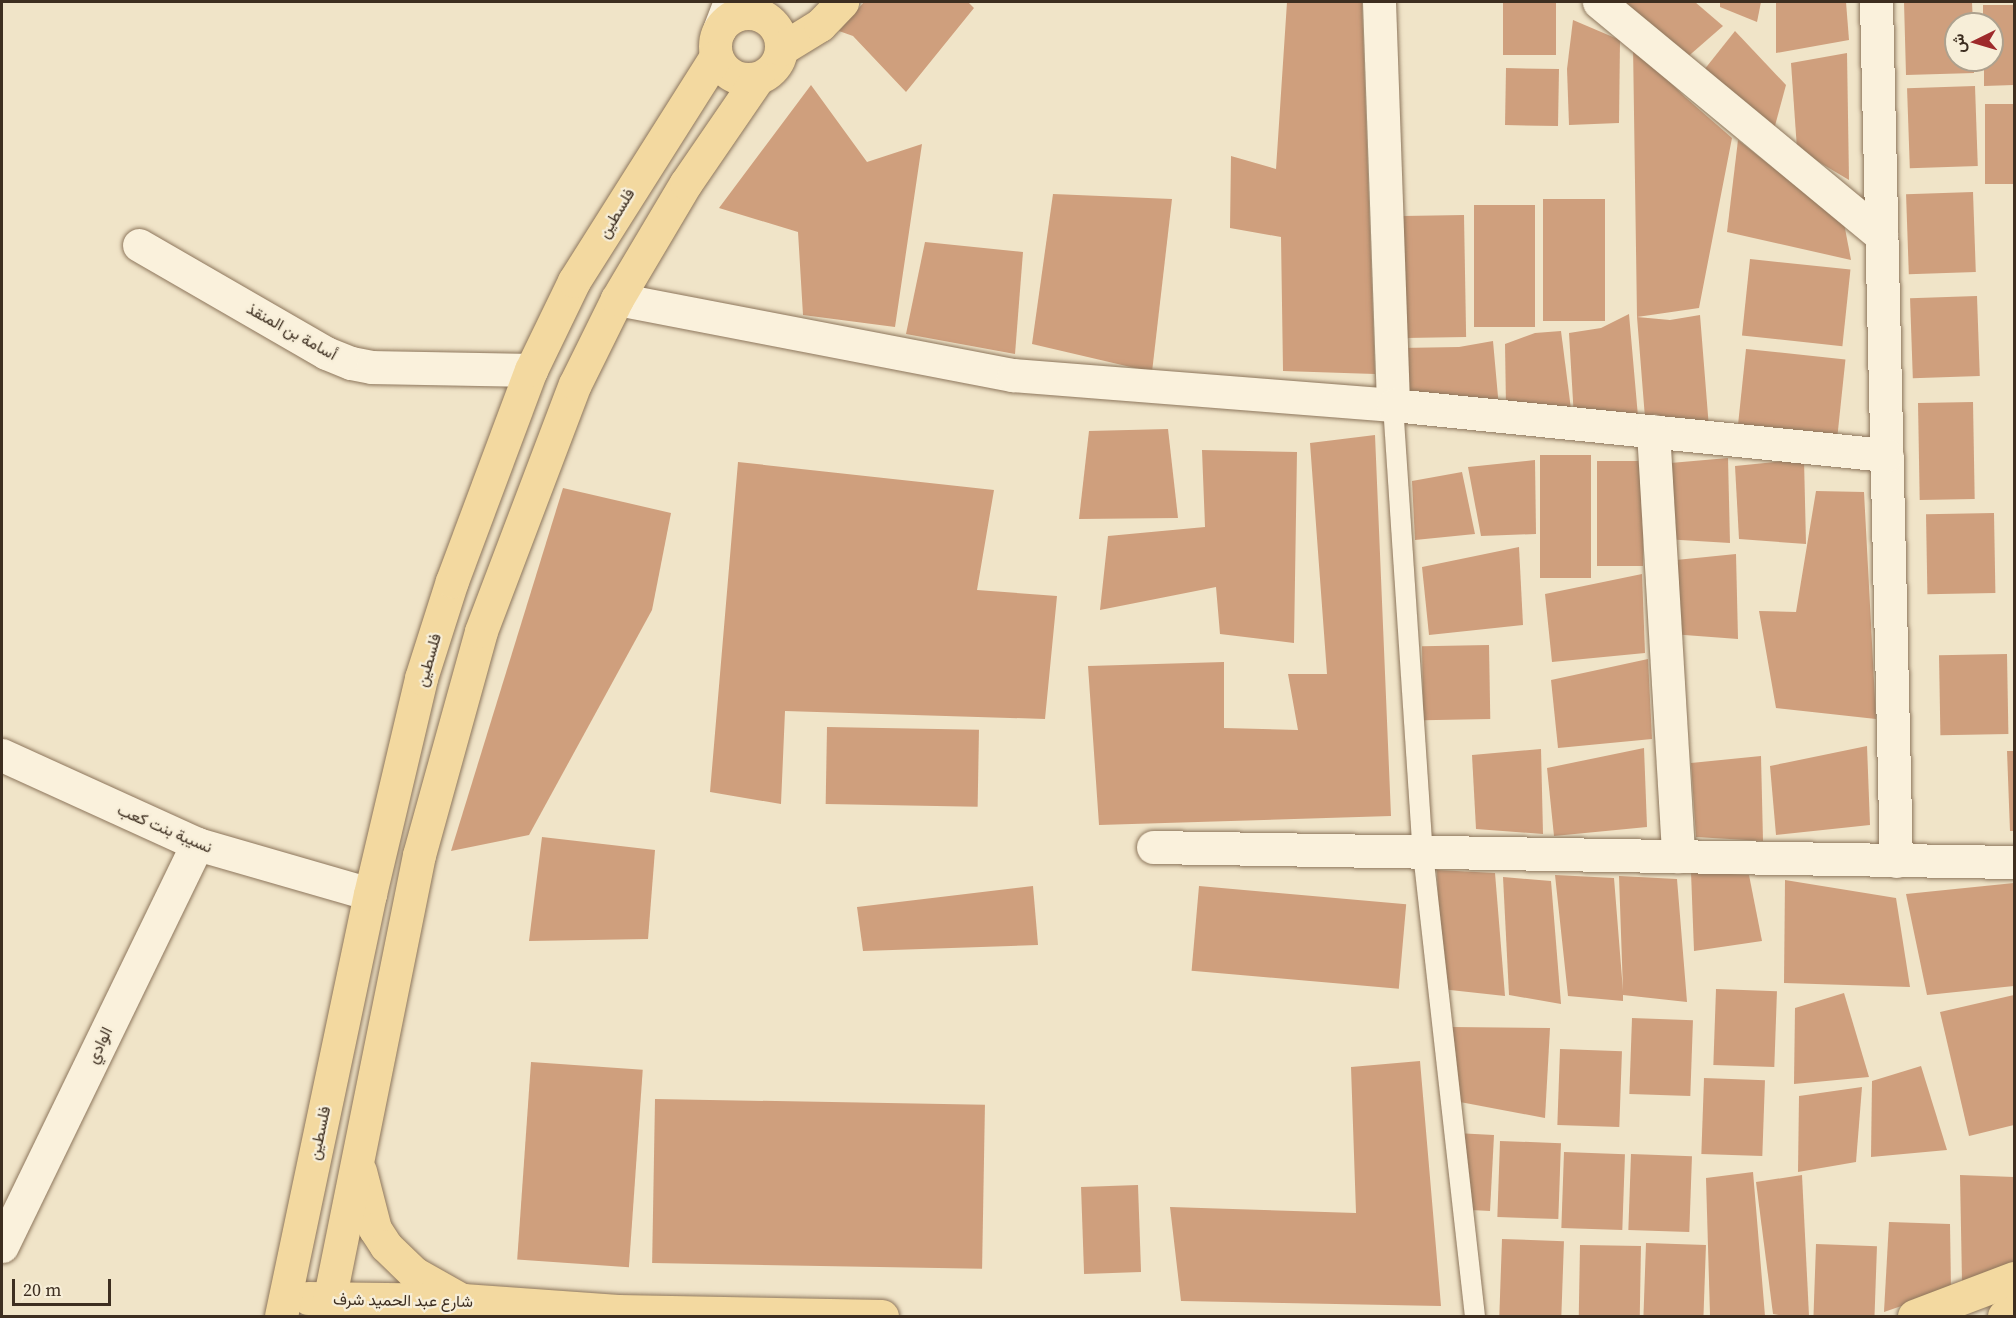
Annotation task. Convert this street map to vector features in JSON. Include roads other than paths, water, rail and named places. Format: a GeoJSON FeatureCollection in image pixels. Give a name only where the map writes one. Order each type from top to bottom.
{"type":"FeatureCollection","features":[{"type":"Feature","properties":{"kind":"main road"},"geometry":{"type":"LineString","coordinates":[[781,50],[820,25],[842,2]]}},
{"type":"Feature","properties":{"kind":"main road"},"geometry":{"type":"LineString","coordinates":[[764,17],[774,26],[780,37],[781,50],[777,62],[769,72],[758,78],[745,80],[732,75],[722,67],[738,21],[764,17]]}},
{"type":"Feature","properties":{"kind":"main road","name":"فلسطين"},"geometry":{"type":"LineString","coordinates":[[283,1307],[370,894],[428,656],[452,581],[531,370],[574,281],[738,21]]}},
{"type":"Feature","properties":{"kind":"main road"},"geometry":{"type":"LineString","coordinates":[[328,1308],[419,855],[481,631],[575,384],[617,299],[686,183],[758,78]]}},
{"type":"Feature","properties":{"kind":"main road"},"geometry":{"type":"LineString","coordinates":[[357,1160],[375,1229],[386,1246],[414,1274],[463,1300]]}},
{"type":"Feature","properties":{"kind":"main road"},"geometry":{"type":"LineString","coordinates":[[1914,1317],[2014,1278]]}},
{"type":"Feature","properties":{"kind":"main road","name":"شارع عبد الحميد شرف"},"geometry":{"type":"LineString","coordinates":[[283,1307],[328,1308],[463,1300],[618,1311],[882,1317]]}},
{"type":"Feature","properties":{"kind":"main road"},"geometry":{"type":"LineString","coordinates":[[2004,1317],[2014,1312]]}},
{"type":"Feature","properties":{"kind":"street"},"geometry":{"type":"LineString","coordinates":[[1378,2],[1393,405]]}},
{"type":"Feature","properties":{"kind":"street"},"geometry":{"type":"LineString","coordinates":[[1599,2],[1881,235]]}},
{"type":"Feature","properties":{"kind":"street"},"geometry":{"type":"LineString","coordinates":[[1876,2],[1896,861]]}},
{"type":"Feature","properties":{"kind":"street","name":"أسامة بن المنقذ"},"geometry":{"type":"LineString","coordinates":[[139,245],[326,352],[351,363],[372,367],[531,370]]}},
{"type":"Feature","properties":{"kind":"street"},"geometry":{"type":"LineString","coordinates":[[617,299],[1012,375],[1393,405],[1886,455]]}},
{"type":"Feature","properties":{"kind":"street"},"geometry":{"type":"LineString","coordinates":[[1653,431],[1678,856]]}},
{"type":"Feature","properties":{"kind":"street","name":"نسيبة بنت كعب"},"geometry":{"type":"LineString","coordinates":[[2,755],[197,844],[370,894]]}},
{"type":"Feature","properties":{"kind":"street","name":"الوادي"},"geometry":{"type":"LineString","coordinates":[[2,1246],[197,844]]}},
{"type":"Feature","properties":{"kind":"street"},"geometry":{"type":"LineString","coordinates":[[1153,847],[2014,862]]}},
{"type":"Feature","properties":{"kind":"lane"},"geometry":{"type":"LineString","coordinates":[[1393,405],[1423,853],[1475,1317]]}}]}
